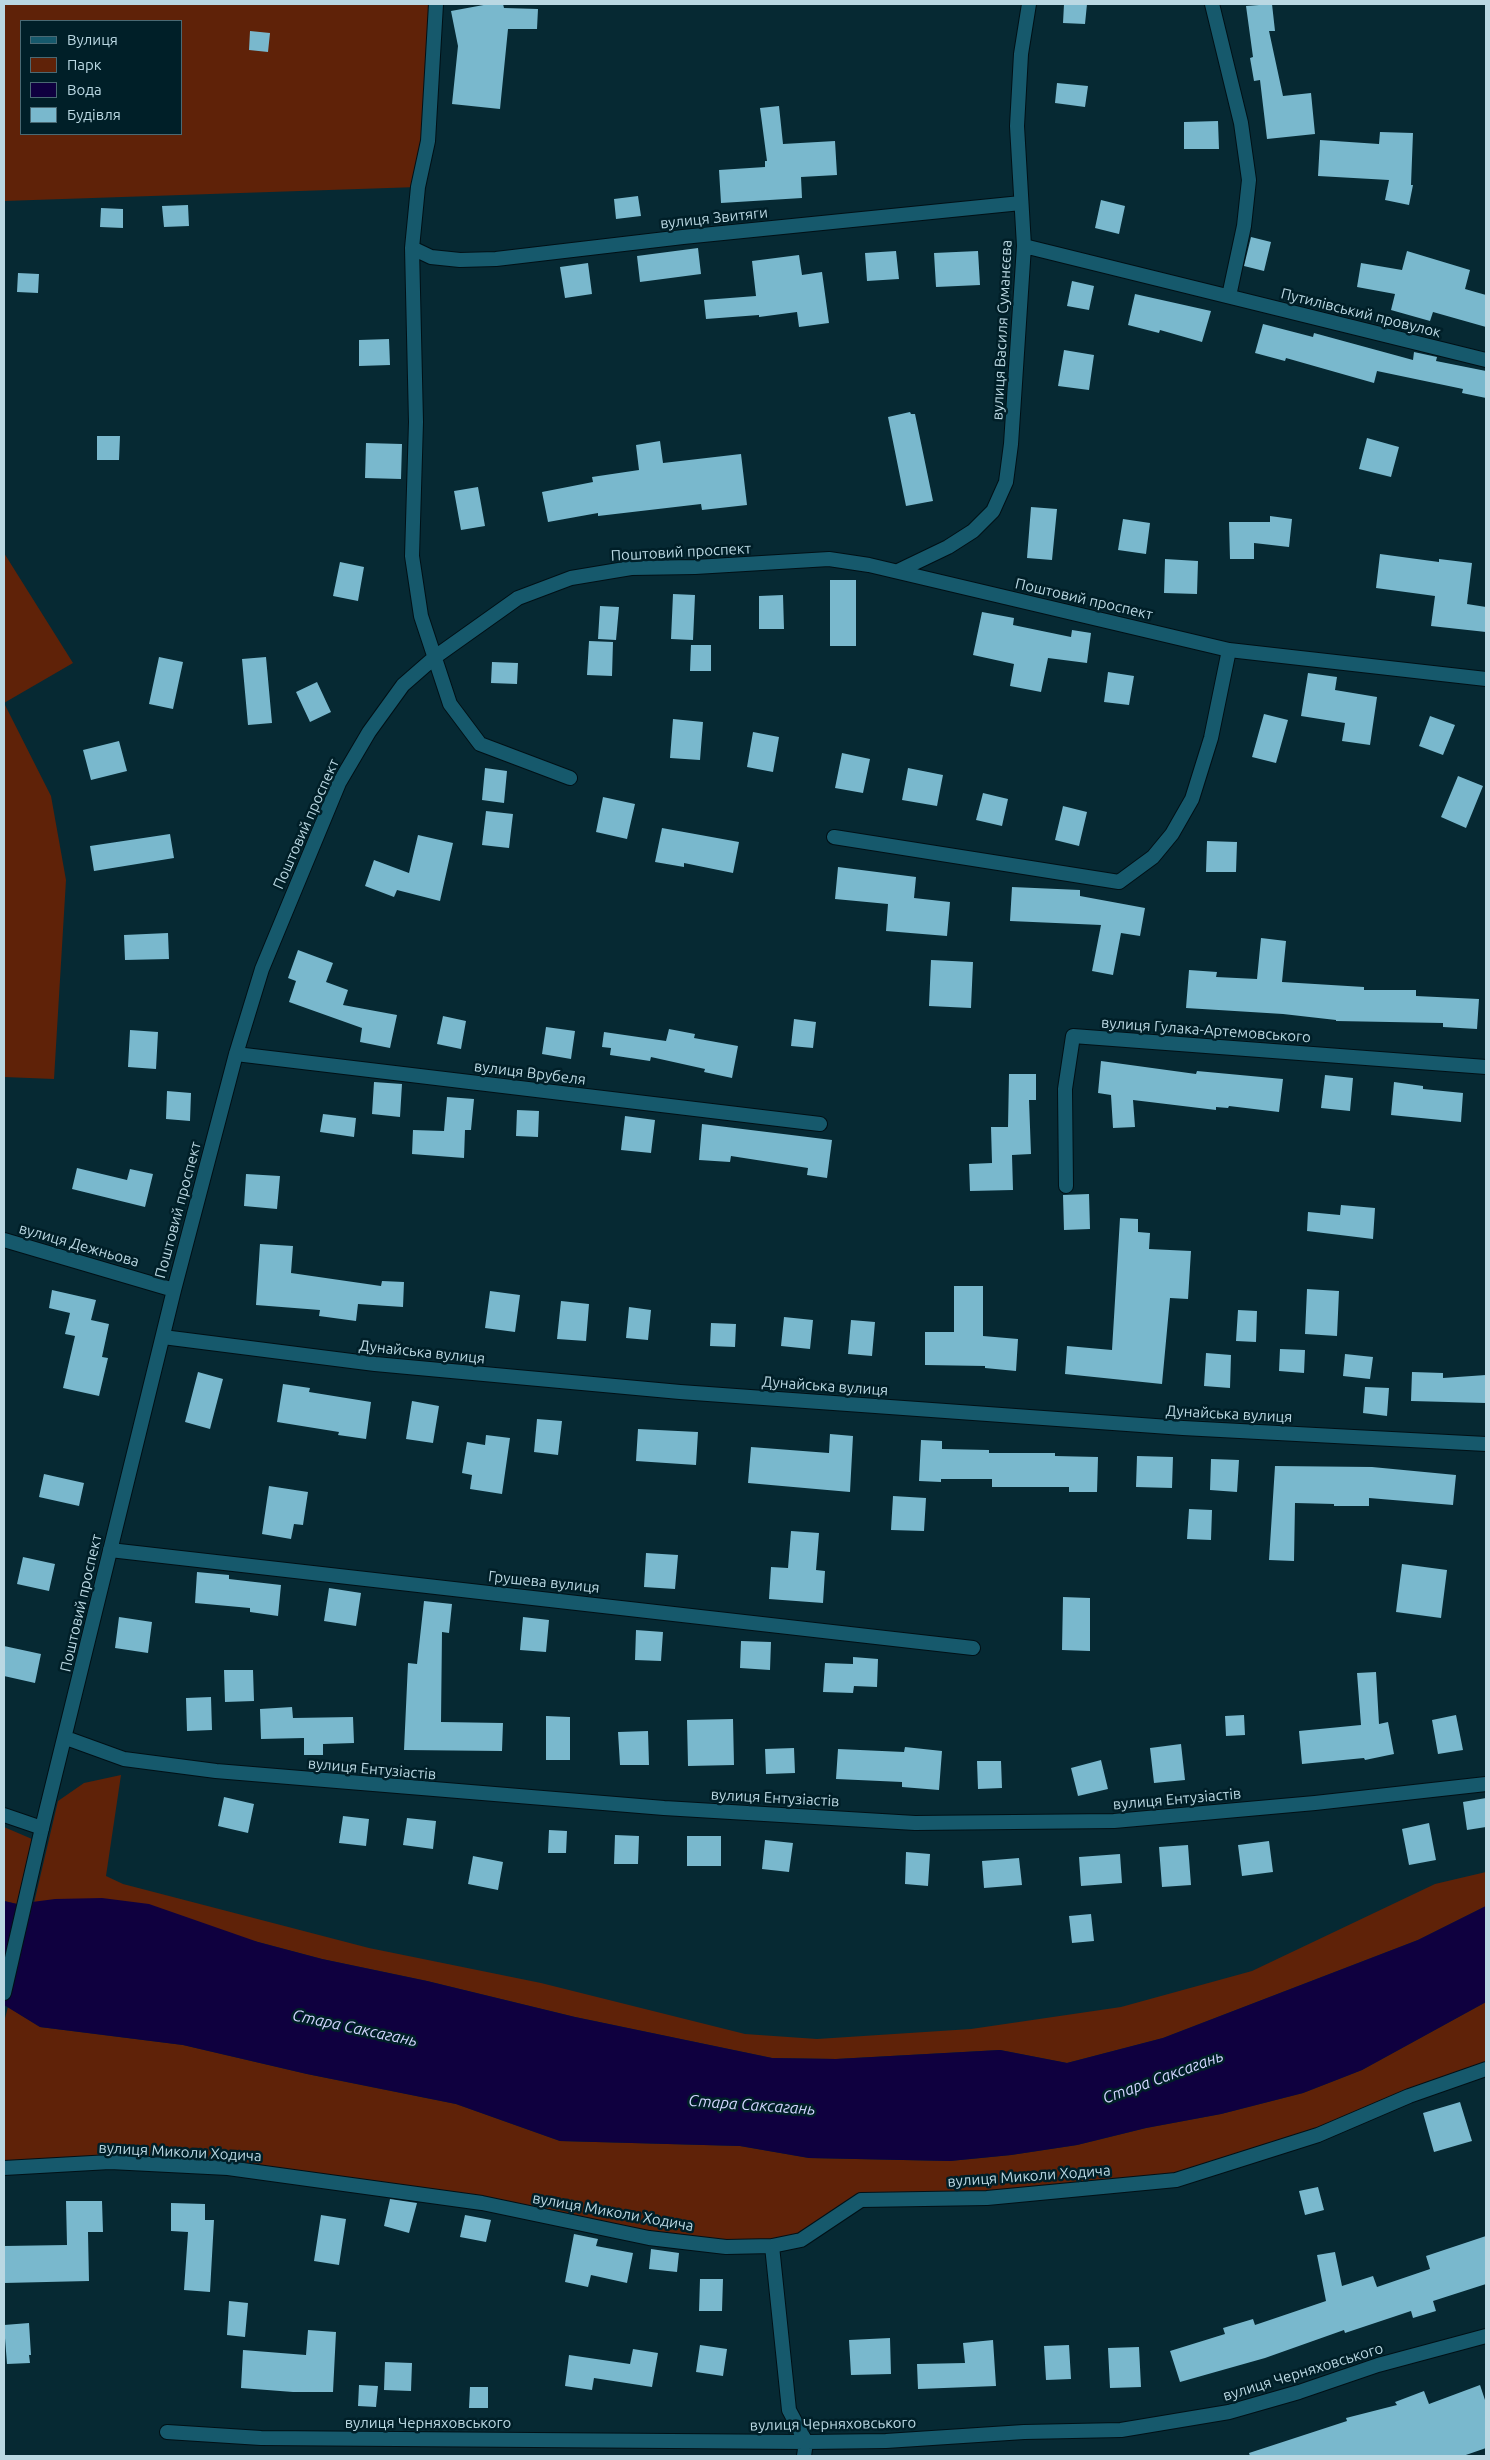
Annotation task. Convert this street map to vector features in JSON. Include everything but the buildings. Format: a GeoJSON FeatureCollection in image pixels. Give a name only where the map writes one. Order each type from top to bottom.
{"type":"FeatureCollection","features":[{"type":"Feature","properties":{"kind":"street"},"geometry":{"type":"LineString","coordinates":[[436,4],[428,141],[418,187],[412,248],[416,422],[412,556],[421,616],[450,704],[480,744],[570,778]]}},
{"type":"Feature","properties":{"kind":"street","name":"вулиця Василя Суманєєва"},"geometry":{"type":"LineString","coordinates":[[898,571],[948,547],[973,531],[993,512],[1006,482],[1011,444],[1024,246],[1017,126],[1021,54],[1029,4]]}},
{"type":"Feature","properties":{"kind":"street"},"geometry":{"type":"LineString","coordinates":[[1212,4],[1241,123],[1249,180],[1244,226],[1229,296]]}},
{"type":"Feature","properties":{"kind":"street","name":"вулиця Звитяги"},"geometry":{"type":"LineString","coordinates":[[412,248],[431,257],[460,260],[496,259],[683,237],[1021,203]]}},
{"type":"Feature","properties":{"kind":"street","name":"Путилівський провулок"},"geometry":{"type":"LineString","coordinates":[[1024,246],[1486,360]]}},
{"type":"Feature","properties":{"kind":"street","name":"Поштовий проспект"},"geometry":{"type":"LineString","coordinates":[[4,1993],[42,1828],[66,1738],[174,1290],[236,1054],[262,969],[340,783],[369,732],[403,685],[435,657],[518,598],[571,578],[631,568],[695,567],[829,559],[898,571],[1229,650],[1486,679]]}},
{"type":"Feature","properties":{"kind":"street"},"geometry":{"type":"LineString","coordinates":[[834,837],[1120,882],[1153,857],[1172,834],[1192,799],[1211,738],[1229,650]]}},
{"type":"Feature","properties":{"kind":"street","name":"вулиця Гулака-Артемовського"},"geometry":{"type":"LineString","coordinates":[[1066,1186],[1065,1089],[1073,1036],[1486,1067]]}},
{"type":"Feature","properties":{"kind":"street","name":"вулиця Врубеля"},"geometry":{"type":"LineString","coordinates":[[236,1054],[820,1124]]}},
{"type":"Feature","properties":{"kind":"street","name":"вулиця Дежньова"},"geometry":{"type":"LineString","coordinates":[[4,1240],[174,1290]]}},
{"type":"Feature","properties":{"kind":"street","name":"Дунайська вулиця"},"geometry":{"type":"LineString","coordinates":[[163,1337],[375,1364],[680,1392],[1173,1427],[1486,1444]]}},
{"type":"Feature","properties":{"kind":"street","name":"Грушева вулиця"},"geometry":{"type":"LineString","coordinates":[[110,1550],[973,1648]]}},
{"type":"Feature","properties":{"kind":"street","name":"вулиця Ентузіастів"},"geometry":{"type":"LineString","coordinates":[[66,1738],[124,1759],[216,1771],[636,1806],[915,1823],[1114,1821],[1315,1803],[1486,1784]]}},
{"type":"Feature","properties":{"kind":"street"},"geometry":{"type":"LineString","coordinates":[[4,1815],[42,1828]]}},
{"type":"Feature","properties":{"kind":"street","name":"вулиця Миколи Ходича"},"geometry":{"type":"LineString","coordinates":[[4,2168],[110,2162],[228,2168],[482,2203],[649,2238],[726,2247],[772,2246],[801,2240],[861,2200],[987,2198],[1176,2180],[1318,2135],[1410,2096],[1486,2069]]}},
{"type":"Feature","properties":{"kind":"street"},"geometry":{"type":"LineString","coordinates":[[772,2246],[789,2410],[806,2442],[804,2456]]}},
{"type":"Feature","properties":{"kind":"street","name":"вулиця Черняховського"},"geometry":{"type":"LineString","coordinates":[[167,2432],[261,2438],[806,2442],[886,2441],[1024,2432],[1122,2430],[1230,2412],[1299,2392],[1378,2365],[1486,2336]]}},
{"type":"Feature","properties":{"kind":"green space"},"geometry":{"type":"Polygon","coordinates":[[[4,4],[436,4],[418,187],[4,201],[4,4]]]}},
{"type":"Feature","properties":{"kind":"green space"},"geometry":{"type":"Polygon","coordinates":[[[4,553],[73,663],[4,703],[4,553]]]}},
{"type":"Feature","properties":{"kind":"green space"},"geometry":{"type":"Polygon","coordinates":[[[4,703],[51,796],[66,880],[54,1079],[4,1077],[4,703]]]}},
{"type":"Feature","properties":{"kind":"green space"},"geometry":{"type":"Polygon","coordinates":[[[121,1775],[106,1876],[123,1884],[369,1948],[541,1983],[745,2034],[817,2039],[971,2029],[1121,2007],[1252,1971],[1435,1884],[1486,1872],[1486,1906],[1418,1940],[1163,2038],[1067,2063],[1000,2050],[836,2059],[772,2058],[575,2017],[427,1981],[322,1959],[258,1942],[34,1903],[58,1801],[84,1783],[121,1775]]]}},
{"type":"Feature","properties":{"kind":"green space"},"geometry":{"type":"Polygon","coordinates":[[[4,1827],[32,1839],[17,1904],[4,1901],[4,1827]]]}},
{"type":"Feature","properties":{"kind":"green space"},"geometry":{"type":"Polygon","coordinates":[[[1486,2002],[1486,2069],[1176,2180],[861,2200],[801,2240],[726,2247],[482,2203],[228,2168],[4,2168],[4,2022],[8,2007],[40,2027],[183,2045],[307,2074],[456,2104],[560,2141],[740,2146],[809,2158],[950,2161],[1011,2155],[1077,2145],[1146,2128],[1221,2114],[1303,2093],[1362,2070],[1486,2002]]]}},
{"type":"Feature","properties":{"kind":"water","name":"Стара Саксагань"},"geometry":{"type":"Polygon","coordinates":[[[102,1898],[149,1904],[258,1942],[322,1959],[427,1981],[575,2017],[772,2058],[836,2059],[1000,2050],[1067,2063],[1163,2038],[1418,1940],[1486,1906],[1486,2002],[1362,2070],[1303,2093],[1221,2114],[1146,2128],[1077,2145],[1011,2155],[950,2161],[809,2158],[740,2146],[560,2141],[456,2104],[307,2074],[183,2045],[40,2027],[4,2005],[4,1901],[17,1904],[55,1899],[102,1898]]]}}]}
